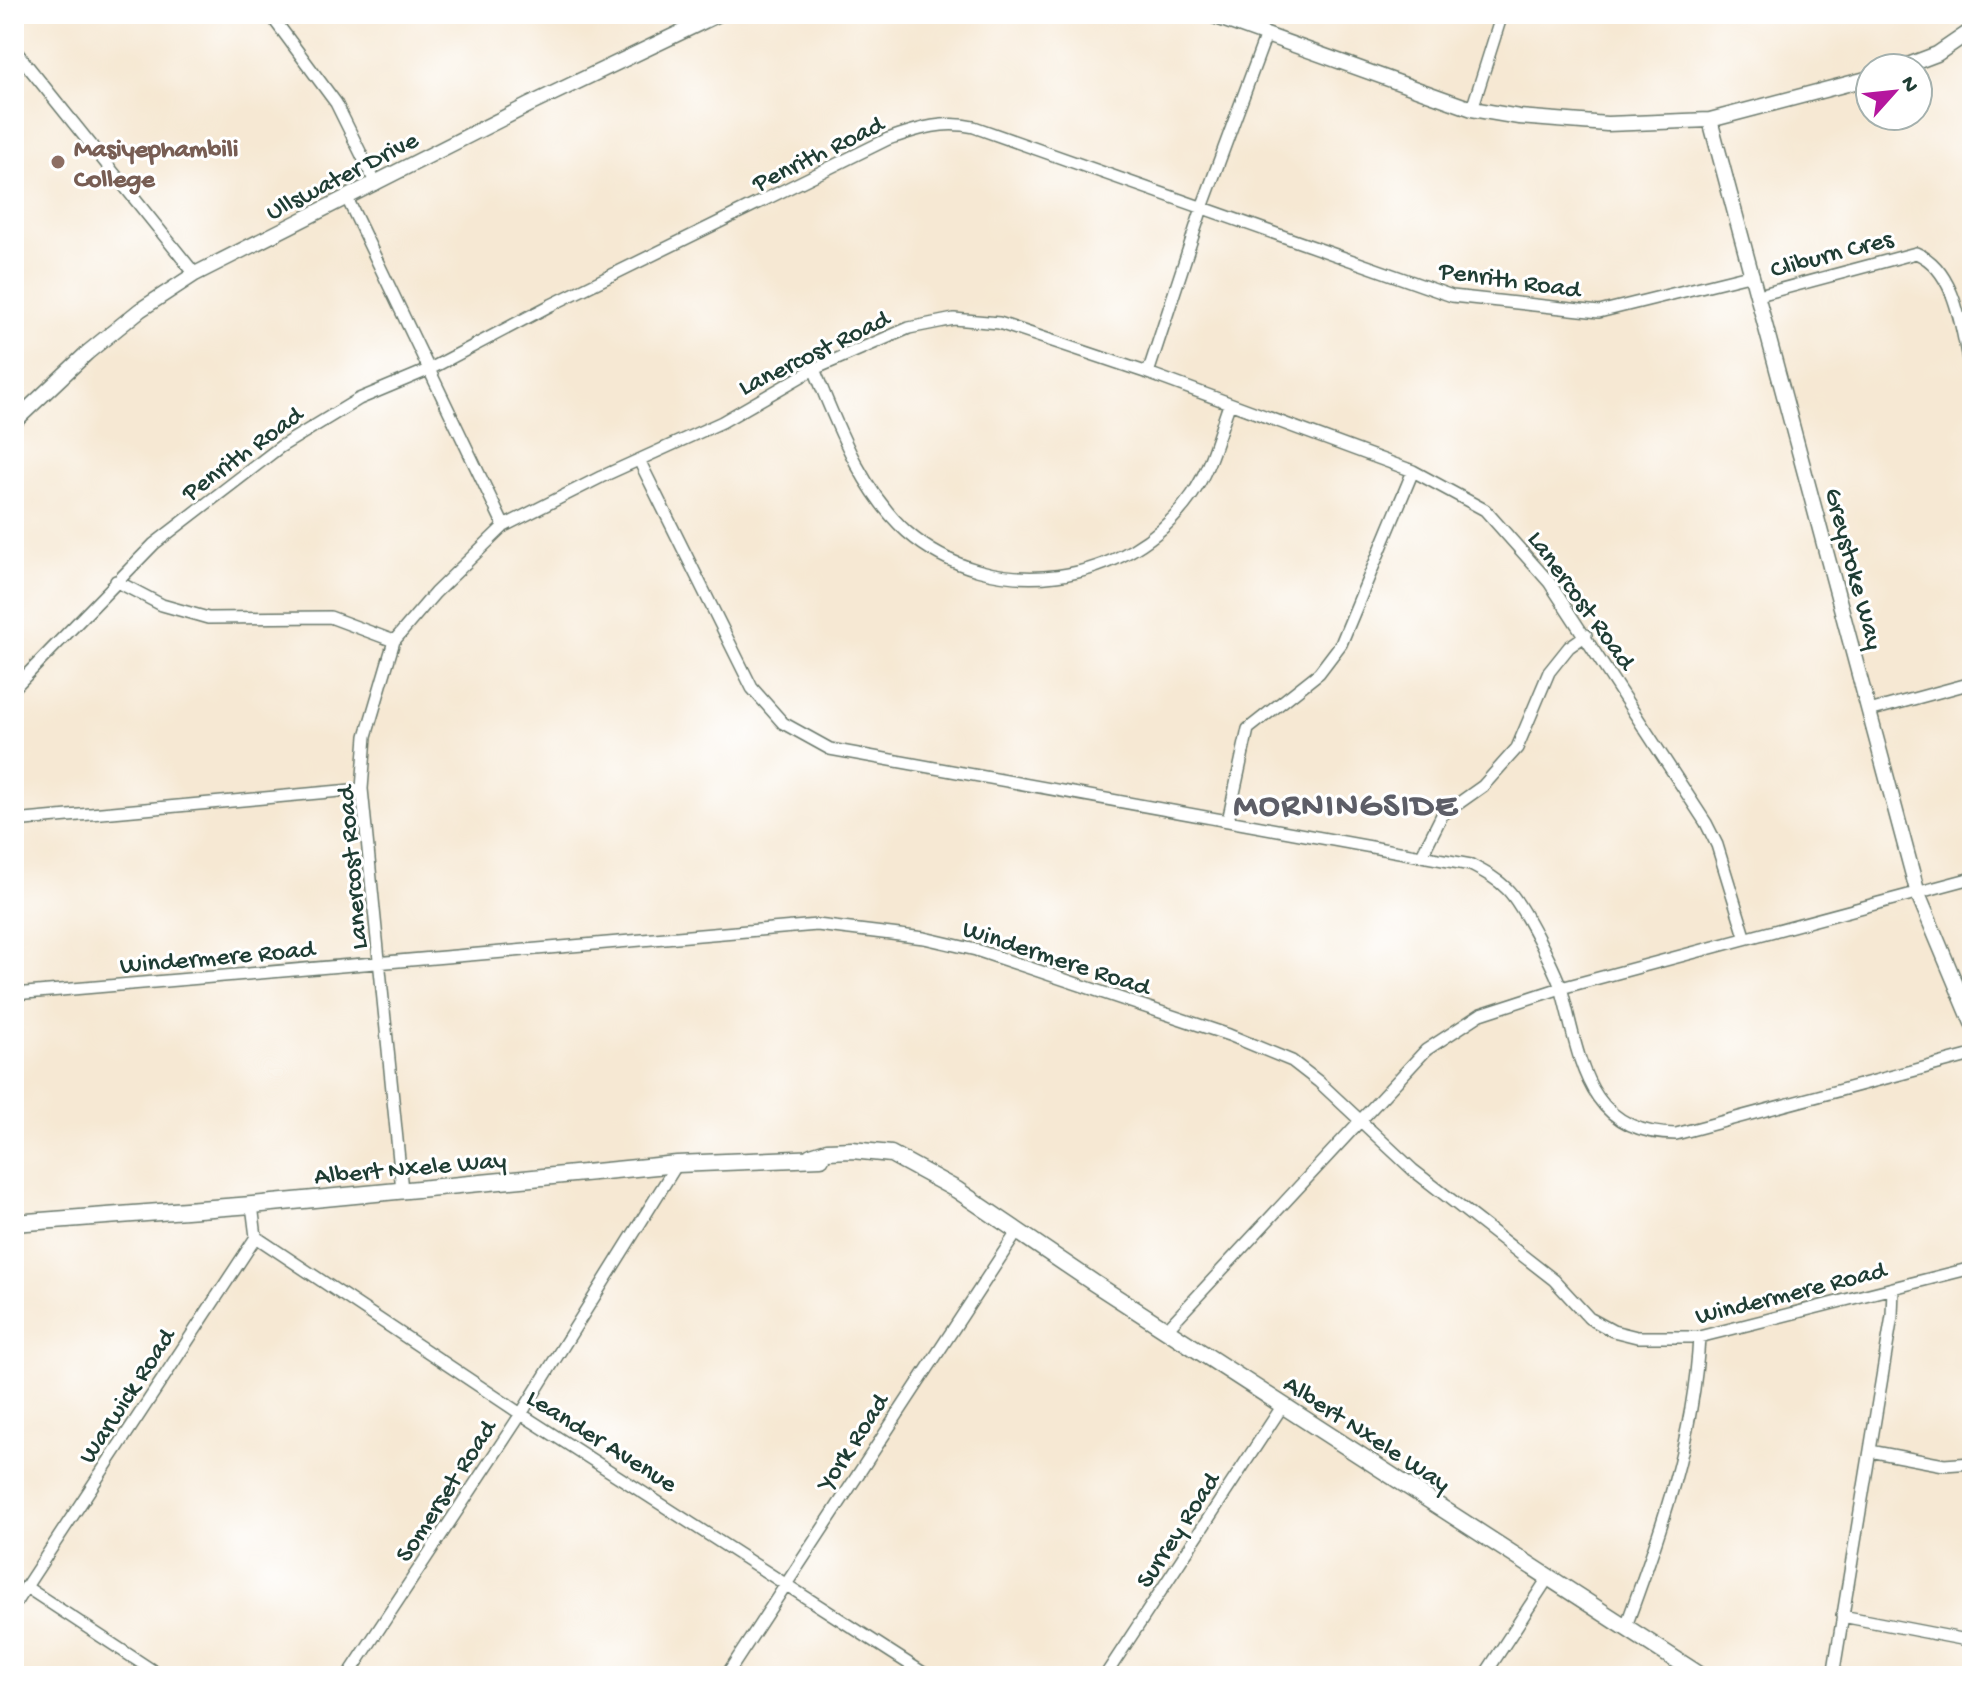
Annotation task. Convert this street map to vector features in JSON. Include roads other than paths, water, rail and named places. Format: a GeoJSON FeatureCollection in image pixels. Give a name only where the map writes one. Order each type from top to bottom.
{"type":"FeatureCollection","features":[{"type":"Feature","properties":{"kind":"main road","name":"Albert Nxele Way"},"geometry":{"type":"LineString","coordinates":[[14,1223],[252,1205],[677,1164],[811,1156],[827,1151],[878,1152],[912,1167],[1013,1229],[1701,1676]]}},
{"type":"Feature","properties":{"kind":"street"},"geometry":{"type":"LineString","coordinates":[[270,14],[336,103],[376,184]]}},
{"type":"Feature","properties":{"kind":"street","name":"Ullswater Drive"},"geometry":{"type":"LineString","coordinates":[[14,422],[87,353],[140,310],[195,274],[376,184],[688,21],[719,14]]}},
{"type":"Feature","properties":{"kind":"street"},"geometry":{"type":"LineString","coordinates":[[1208,14],[1472,109],[1580,123],[1710,120],[1854,82]]}},
{"type":"Feature","properties":{"kind":"street"},"geometry":{"type":"LineString","coordinates":[[1472,109],[1502,14]]}},
{"type":"Feature","properties":{"kind":"street"},"geometry":{"type":"LineString","coordinates":[[1934,55],[1972,30]]}},
{"type":"Feature","properties":{"kind":"street"},"geometry":{"type":"LineString","coordinates":[[1148,373],[1203,205],[1266,35]]}},
{"type":"Feature","properties":{"kind":"street"},"geometry":{"type":"LineString","coordinates":[[14,49],[195,274]]}},
{"type":"Feature","properties":{"kind":"street","name":"Greystoke Way"},"geometry":{"type":"LineString","coordinates":[[1710,120],[1918,894],[1972,1023]]}},
{"type":"Feature","properties":{"kind":"street","name":"Penrith Road"},"geometry":{"type":"LineString","coordinates":[[14,688],[154,544],[280,447],[359,399],[428,370],[551,305],[888,139],[940,123],[974,127],[1203,205],[1452,296],[1599,312],[1753,274]]}},
{"type":"Feature","properties":{"kind":"street"},"geometry":{"type":"LineString","coordinates":[[347,198],[504,526]]}},
{"type":"Feature","properties":{"kind":"street","name":"Cliburn Cres"},"geometry":{"type":"LineString","coordinates":[[1759,295],[1916,253],[1939,270],[1948,284],[1972,378]]}},
{"type":"Feature","properties":{"kind":"street","name":"Lanercost Road"},"geometry":{"type":"LineString","coordinates":[[402,1190],[362,789],[366,736],[394,641],[435,593],[504,526],[722,422],[814,369],[909,328],[954,319],[999,323],[1148,373],[1413,471],[1485,510],[1517,542],[1586,635],[1706,823],[1717,845],[1745,936]]}},
{"type":"Feature","properties":{"kind":"street"},"geometry":{"type":"LineString","coordinates":[[814,369],[837,424],[883,505],[906,530],[947,557],[1004,577],[1059,577],[1093,568],[1141,545],[1159,531],[1191,496],[1202,477],[1229,405]]}},
{"type":"Feature","properties":{"kind":"street"},"geometry":{"type":"LineString","coordinates":[[639,460],[752,688],[767,708],[802,736],[830,749],[1471,865],[1508,890],[1561,988],[1574,1051],[1600,1103],[1628,1123],[1661,1134],[1694,1130],[1972,1055]]}},
{"type":"Feature","properties":{"kind":"street"},"geometry":{"type":"LineString","coordinates":[[1228,821],[1248,729],[1319,673],[1341,644],[1413,471]]}},
{"type":"Feature","properties":{"kind":"street"},"geometry":{"type":"LineString","coordinates":[[116,581],[162,605],[208,618],[330,617],[394,641]]}},
{"type":"Feature","properties":{"kind":"street"},"geometry":{"type":"LineString","coordinates":[[1422,855],[1442,815],[1483,786],[1517,748],[1549,672],[1569,647],[1586,635]]}},
{"type":"Feature","properties":{"kind":"street"},"geometry":{"type":"LineString","coordinates":[[1869,711],[1972,683]]}},
{"type":"Feature","properties":{"kind":"street"},"geometry":{"type":"LineString","coordinates":[[14,821],[362,789]]}},
{"type":"Feature","properties":{"kind":"street"},"geometry":{"type":"LineString","coordinates":[[1166,1330],[1426,1050],[1457,1028],[1508,1003],[1745,936],[1972,878]]}},
{"type":"Feature","properties":{"kind":"street","name":"Windermere Road"},"geometry":{"type":"LineString","coordinates":[[14,994],[817,925],[924,938],[976,950],[1260,1046],[1305,1071],[1413,1170],[1554,1280],[1589,1318],[1613,1331],[1637,1337],[1699,1337],[1972,1268]]}},
{"type":"Feature","properties":{"kind":"street","name":"Somerset Road"},"geometry":{"type":"LineString","coordinates":[[348,1676],[521,1414],[677,1164]]}},
{"type":"Feature","properties":{"kind":"street"},"geometry":{"type":"LineString","coordinates":[[252,1205],[256,1237]]}},
{"type":"Feature","properties":{"kind":"street","name":"York Road"},"geometry":{"type":"LineString","coordinates":[[726,1676],[1013,1229]]}},
{"type":"Feature","properties":{"kind":"street","name":"Leander Avenue"},"geometry":{"type":"LineString","coordinates":[[256,1237],[521,1414],[928,1676]]}},
{"type":"Feature","properties":{"kind":"street","name":"Warwick Road"},"geometry":{"type":"LineString","coordinates":[[14,1605],[256,1237]]}},
{"type":"Feature","properties":{"kind":"street"},"geometry":{"type":"LineString","coordinates":[[1833,1676],[1893,1288]]}},
{"type":"Feature","properties":{"kind":"street"},"geometry":{"type":"LineString","coordinates":[[1626,1626],[1662,1529],[1685,1449],[1699,1337]]}},
{"type":"Feature","properties":{"kind":"street","name":"Surrey Road"},"geometry":{"type":"LineString","coordinates":[[1105,1676],[1283,1405]]}},
{"type":"Feature","properties":{"kind":"street"},"geometry":{"type":"LineString","coordinates":[[1870,1451],[1944,1465],[1972,1463]]}},
{"type":"Feature","properties":{"kind":"street"},"geometry":{"type":"LineString","coordinates":[[1484,1676],[1548,1578]]}},
{"type":"Feature","properties":{"kind":"street"},"geometry":{"type":"LineString","coordinates":[[26,1587],[161,1676]]}},
{"type":"Feature","properties":{"kind":"street"},"geometry":{"type":"LineString","coordinates":[[1842,1616],[1972,1641]]}},
{"type":"Feature","properties":{"kind":"street"},"geometry":{"type":"LineString","coordinates":[[14,1672],[18,1676]]}},
{"type":"Feature","properties":{"kind":"place","name":"Masiyephambili College"},"geometry":{"type":"Point","coordinates":[58,162]}},
{"type":"Feature","properties":{"kind":"district","name":"MORNINGSIDE"},"geometry":{"type":"Point","coordinates":[1346,802]}}]}
